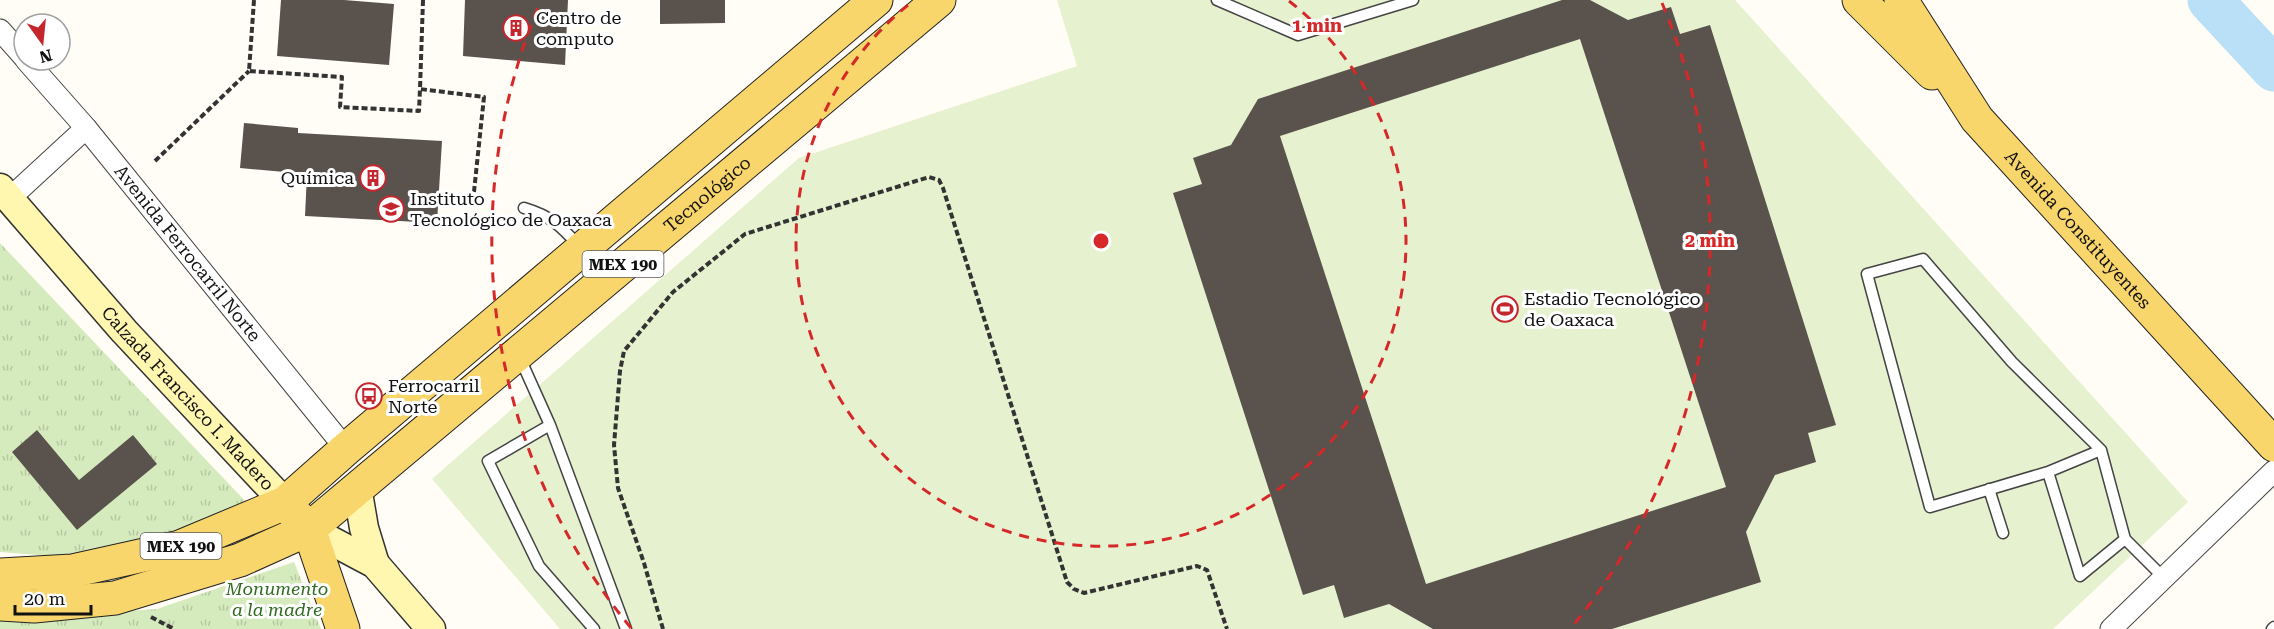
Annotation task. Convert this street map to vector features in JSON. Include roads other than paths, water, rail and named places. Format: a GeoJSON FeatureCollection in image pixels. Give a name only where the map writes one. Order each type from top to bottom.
{"type":"FeatureCollection","features":[{"type":"Feature","properties":{"kind":"main road","name":"MEX 190"},"geometry":{"type":"LineString","coordinates":[[0,574],[72,571],[180,547],[285,503],[876,0]]}},
{"type":"Feature","properties":{"kind":"main road","name":"Tecnológico"},"geometry":{"type":"LineString","coordinates":[[309,529],[939,0]]}},
{"type":"Feature","properties":{"kind":"main road"},"geometry":{"type":"LineString","coordinates":[[1859,0],[1977,119]]}},
{"type":"Feature","properties":{"kind":"main road","name":"Avenida Constituyentes"},"geometry":{"type":"LineString","coordinates":[[1901,0],[1977,119],[2274,445]]}},
{"type":"Feature","properties":{"kind":"main road"},"geometry":{"type":"LineString","coordinates":[[666,178],[692,206]]}},
{"type":"Feature","properties":{"kind":"main road","name":"Calzada Francisco I. Madero"},"geometry":{"type":"LineString","coordinates":[[5,193],[124,332],[309,529],[343,629]]}},
{"type":"Feature","properties":{"kind":"main road"},"geometry":{"type":"LineString","coordinates":[[357,487],[364,528],[375,564]]}},
{"type":"Feature","properties":{"kind":"main road","name":"MEX 190"},"geometry":{"type":"LineString","coordinates":[[0,604],[34,606],[115,598],[240,560],[309,529]]}},
{"type":"Feature","properties":{"kind":"main road"},"geometry":{"type":"LineString","coordinates":[[309,529],[375,564],[431,629]]}},
{"type":"Feature","properties":{"kind":"street","name":"Avenida Ferrocarril Norte"},"geometry":{"type":"LineString","coordinates":[[0,30],[12,44]]}},
{"type":"Feature","properties":{"kind":"street","name":"Avenida Ferrocarril Norte"},"geometry":{"type":"LineString","coordinates":[[36,72],[86,128],[346,449]]}},
{"type":"Feature","properties":{"kind":"street"},"geometry":{"type":"LineString","coordinates":[[5,193],[86,128]]}},
{"type":"Feature","properties":{"kind":"street"},"geometry":{"type":"LineString","coordinates":[[2111,629],[2274,471]]}},
{"type":"Feature","properties":{"kind":"lane"},"geometry":{"type":"LineString","coordinates":[[1217,0],[1298,35],[1413,0]]}},
{"type":"Feature","properties":{"kind":"lane"},"geometry":{"type":"LineString","coordinates":[[524,208],[544,214],[558,224],[583,250]]}},
{"type":"Feature","properties":{"kind":"lane"},"geometry":{"type":"LineString","coordinates":[[2101,450],[2048,471],[1930,507],[1867,274],[1923,259],[2012,362],[2101,450],[2126,539],[2163,578]]}},
{"type":"Feature","properties":{"kind":"lane"},"geometry":{"type":"LineString","coordinates":[[518,353],[550,425],[626,629]]}},
{"type":"Feature","properties":{"kind":"lane"},"geometry":{"type":"LineString","coordinates":[[550,425],[488,461],[539,566],[594,629]]}},
{"type":"Feature","properties":{"kind":"lane"},"geometry":{"type":"LineString","coordinates":[[2048,471],[2080,576],[2126,539]]}},
{"type":"Feature","properties":{"kind":"lane"},"geometry":{"type":"LineString","coordinates":[[1989,489],[2003,533]]}},
{"type":"Feature","properties":{"kind":"waterway"},"geometry":{"type":"LineString","coordinates":[[2210,0],[2274,69]]}},
{"type":"Feature","properties":{"kind":"place","name":"Centro de computo"},"geometry":{"type":"Point","coordinates":[516,28]}},
{"type":"Feature","properties":{"kind":"place","name":"Química"},"geometry":{"type":"Point","coordinates":[373,178]}},
{"type":"Feature","properties":{"kind":"place","name":"Instituto Tecnológico de Oaxaca"},"geometry":{"type":"Point","coordinates":[391,209]}},
{"type":"Feature","properties":{"kind":"place","name":"Estadio Tecnológico de Oaxaca"},"geometry":{"type":"Point","coordinates":[1505,309]}},
{"type":"Feature","properties":{"kind":"place","name":"Ferrocarril Norte"},"geometry":{"type":"Point","coordinates":[369,396]}},
{"type":"Feature","properties":{"kind":"park label","name":"Monumento a la madre"},"geometry":{"type":"Point","coordinates":[277,599]}}]}
